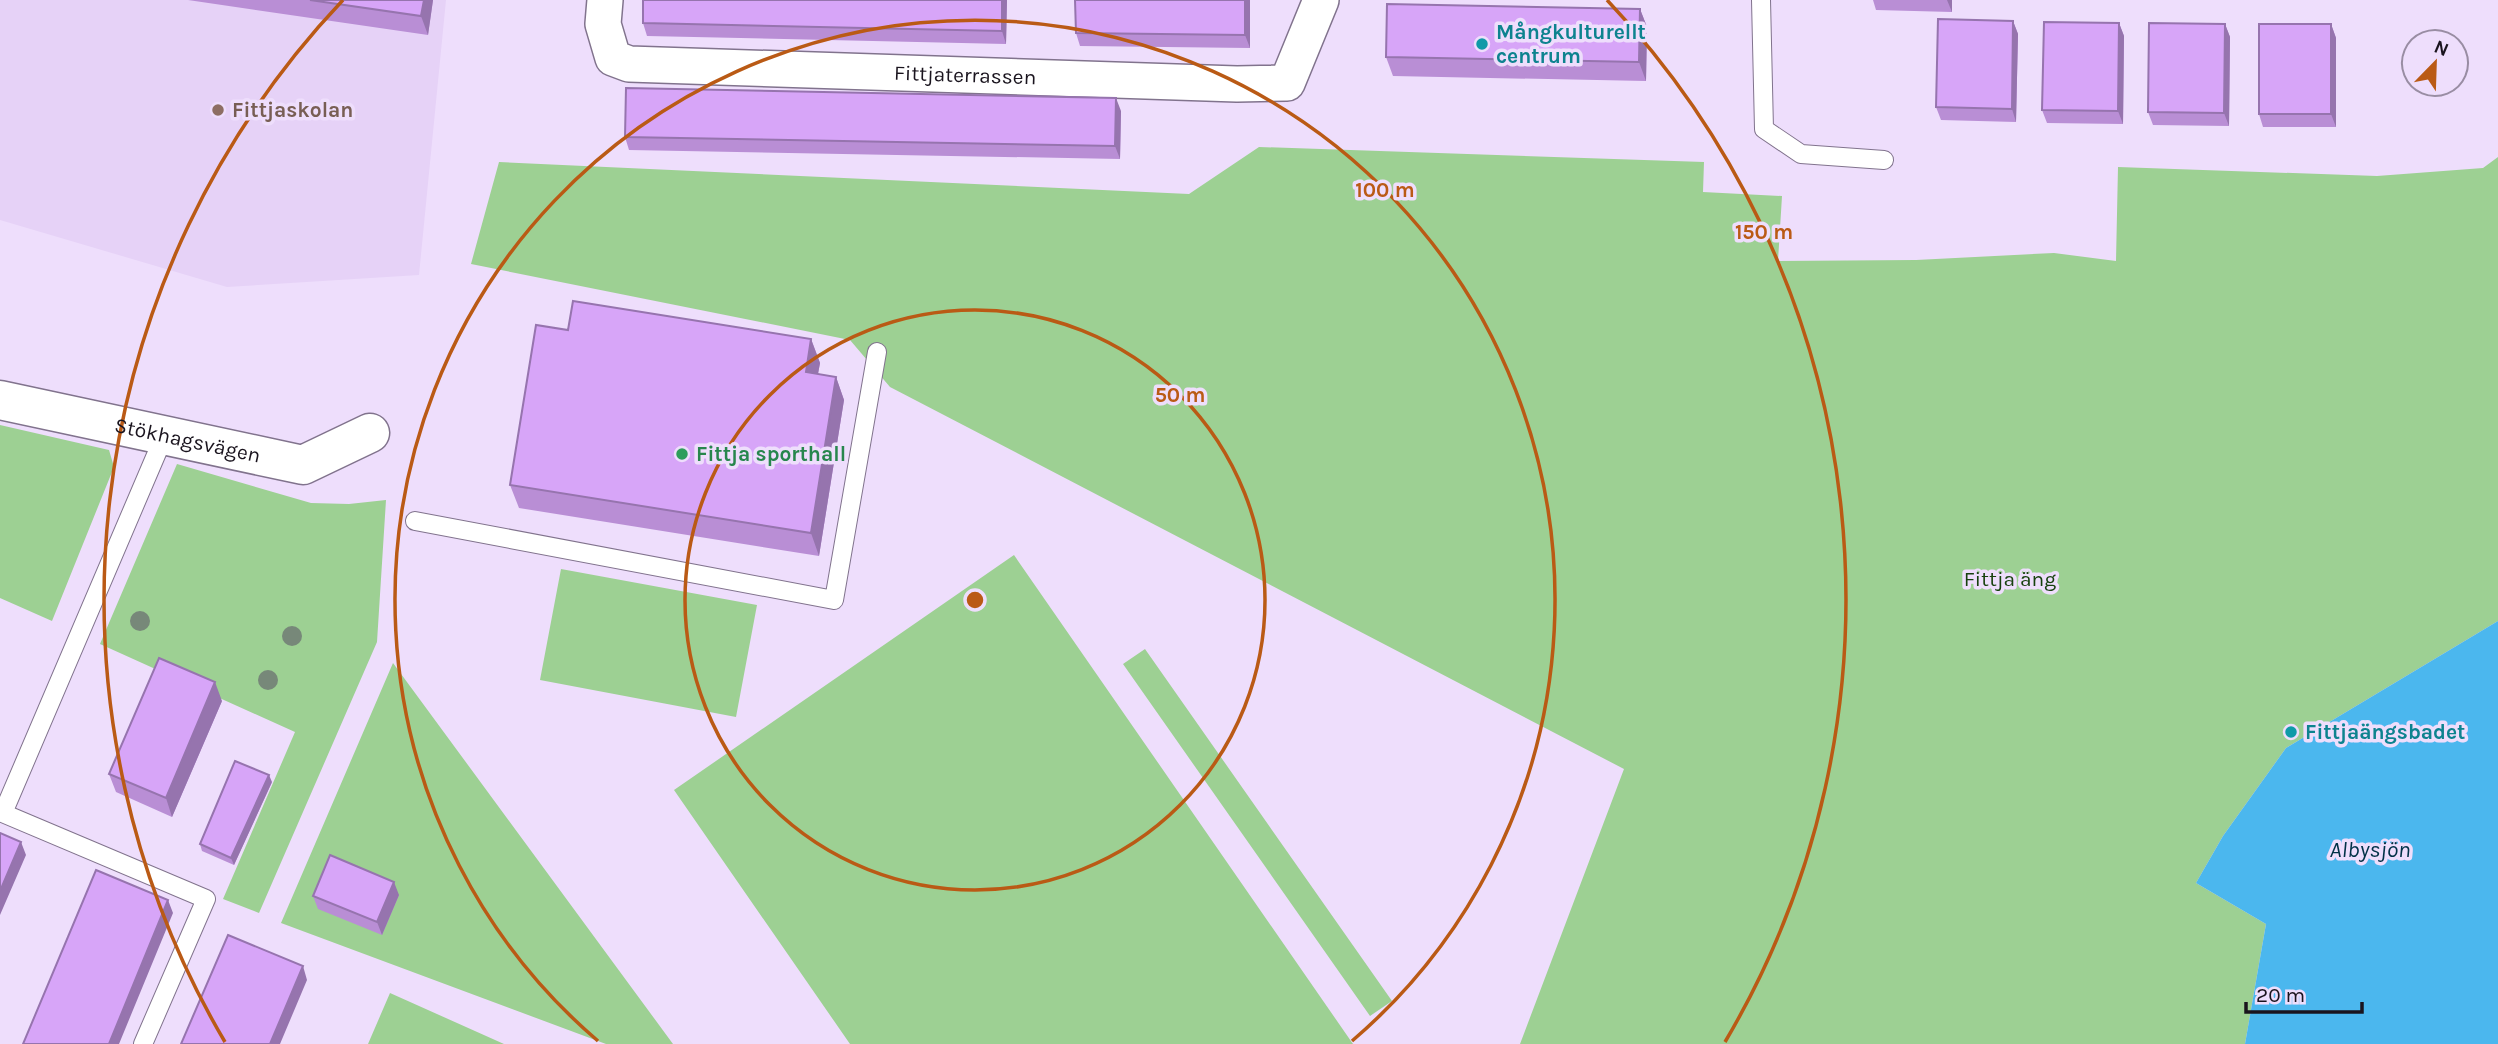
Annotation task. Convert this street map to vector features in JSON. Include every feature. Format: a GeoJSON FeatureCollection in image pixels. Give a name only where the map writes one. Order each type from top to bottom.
{"type":"FeatureCollection","features":[{"type":"Feature","properties":{"kind":"street","name":"Fittjaterrassen"},"geometry":{"type":"LineString","coordinates":[[605,0],[603,24],[613,58],[629,64],[1237,84],[1287,83],[1321,0]]}},
{"type":"Feature","properties":{"kind":"street","name":"Stökhagsvägen"},"geometry":{"type":"LineString","coordinates":[[0,400],[303,465],[370,433]]}},
{"type":"Feature","properties":{"kind":"lane"},"geometry":{"type":"LineString","coordinates":[[1761,0],[1764,129],[1801,154],[1884,160]]}},
{"type":"Feature","properties":{"kind":"lane"},"geometry":{"type":"LineString","coordinates":[[415,521],[834,600],[877,352]]}},
{"type":"Feature","properties":{"kind":"lane"},"geometry":{"type":"LineString","coordinates":[[144,1044],[206,899],[1,813],[164,434]]}},
{"type":"Feature","properties":{"kind":"shaded area","name":"Fittjaskolan"},"geometry":{"type":"Polygon","coordinates":[[[0,0],[446,0],[419,275],[227,287],[0,220],[0,0]]]}},
{"type":"Feature","properties":{"kind":"green space","name":"Fittja äng"},"geometry":{"type":"Polygon","coordinates":[[[1259,147],[1704,162],[1703,192],[1782,196],[1778,261],[1916,260],[2054,253],[2116,261],[2118,167],[2377,176],[2483,168],[2498,157],[2498,621],[2286,748],[2223,836],[2196,883],[2266,924],[2245,1044],[1520,1044],[1624,769],[890,387],[850,340],[471,264],[499,162],[1189,194],[1259,147]]]}},
{"type":"Feature","properties":{"kind":"green space"},"geometry":{"type":"Polygon","coordinates":[[[0,425],[109,450],[114,467],[52,621],[0,598],[0,425]]]}},
{"type":"Feature","properties":{"kind":"green space"},"geometry":{"type":"Polygon","coordinates":[[[177,464],[311,503],[349,504],[386,500],[377,642],[259,913],[223,899],[295,732],[100,644],[177,464]]]}},
{"type":"Feature","properties":{"kind":"green space"},"geometry":{"type":"Polygon","coordinates":[[[1014,555],[1353,1044],[850,1044],[674,790],[1014,555]]]}},
{"type":"Feature","properties":{"kind":"green space"},"geometry":{"type":"Polygon","coordinates":[[[561,569],[757,605],[736,717],[540,680],[561,569]]]}},
{"type":"Feature","properties":{"kind":"green space"},"geometry":{"type":"Polygon","coordinates":[[[1145,649],[1392,1001],[1370,1016],[1123,664],[1145,649]]]}},
{"type":"Feature","properties":{"kind":"green space"},"geometry":{"type":"Polygon","coordinates":[[[393,663],[673,1044],[606,1044],[281,923],[393,663]]]}},
{"type":"Feature","properties":{"kind":"green space"},"geometry":{"type":"Polygon","coordinates":[[[390,993],[504,1044],[368,1044],[390,993]]]}},
{"type":"Feature","properties":{"kind":"water","name":"Albysjön"},"geometry":{"type":"Polygon","coordinates":[[[2498,621],[2498,1044],[2245,1044],[2266,924],[2196,883],[2223,836],[2286,748],[2498,621]]]}},
{"type":"Feature","properties":{"kind":"building"},"geometry":{"type":"Polygon","coordinates":[[[310,0],[424,0],[421,16],[310,0]]]}},
{"type":"Feature","properties":{"kind":"building"},"geometry":{"type":"Polygon","coordinates":[[[643,0],[1002,0],[1002,31],[643,23],[643,0]]]}},
{"type":"Feature","properties":{"kind":"building"},"geometry":{"type":"Polygon","coordinates":[[[1075,0],[1245,0],[1245,35],[1076,33],[1075,0]]]}},
{"type":"Feature","properties":{"kind":"building","name":"Mångkulturellt centrum"},"geometry":{"type":"Polygon","coordinates":[[[1387,4],[1640,9],[1639,62],[1386,57],[1387,4]]]}},
{"type":"Feature","properties":{"kind":"building"},"geometry":{"type":"Polygon","coordinates":[[[1938,19],[2013,21],[2012,109],[1936,107],[1938,19]]]}},
{"type":"Feature","properties":{"kind":"building"},"geometry":{"type":"Polygon","coordinates":[[[2044,22],[2119,23],[2118,111],[2042,110],[2044,22]]]}},
{"type":"Feature","properties":{"kind":"building"},"geometry":{"type":"Polygon","coordinates":[[[2149,23],[2225,24],[2224,113],[2148,112],[2149,23]]]}},
{"type":"Feature","properties":{"kind":"building"},"geometry":{"type":"Polygon","coordinates":[[[2259,24],[2331,24],[2331,114],[2259,114],[2259,24]]]}},
{"type":"Feature","properties":{"kind":"building"},"geometry":{"type":"Polygon","coordinates":[[[626,88],[1116,98],[1115,146],[625,137],[626,88]]]}},
{"type":"Feature","properties":{"kind":"building","name":"Fittja sporthall"},"geometry":{"type":"Polygon","coordinates":[[[573,301],[811,339],[806,372],[836,377],[811,533],[510,485],[536,325],[568,330],[573,301]]]}},
{"type":"Feature","properties":{"kind":"building"},"geometry":{"type":"Polygon","coordinates":[[[159,658],[215,682],[166,798],[109,774],[159,658]]]}},
{"type":"Feature","properties":{"kind":"building"},"geometry":{"type":"Polygon","coordinates":[[[235,761],[269,775],[231,858],[200,844],[235,761]]]}},
{"type":"Feature","properties":{"kind":"building"},"geometry":{"type":"Polygon","coordinates":[[[0,833],[21,842],[0,891],[0,833]]]}},
{"type":"Feature","properties":{"kind":"building"},"geometry":{"type":"Polygon","coordinates":[[[330,855],[394,882],[377,922],[313,896],[330,855]]]}},
{"type":"Feature","properties":{"kind":"building"},"geometry":{"type":"Polygon","coordinates":[[[96,870],[168,900],[109,1044],[23,1044],[96,870]]]}},
{"type":"Feature","properties":{"kind":"building"},"geometry":{"type":"Polygon","coordinates":[[[228,935],[303,966],[270,1044],[181,1044],[228,935]]]}},
{"type":"Feature","properties":{"kind":"place","name":"Mångkulturellt centrum"},"geometry":{"type":"Point","coordinates":[1482,44]}},
{"type":"Feature","properties":{"kind":"place","name":"Fittjaskolan"},"geometry":{"type":"Point","coordinates":[218,110]}},
{"type":"Feature","properties":{"kind":"place","name":"Fittja sporthall"},"geometry":{"type":"Point","coordinates":[682,454]}},
{"type":"Feature","properties":{"kind":"place","name":"Fittjaängsbadet"},"geometry":{"type":"Point","coordinates":[2291,732]}}]}
